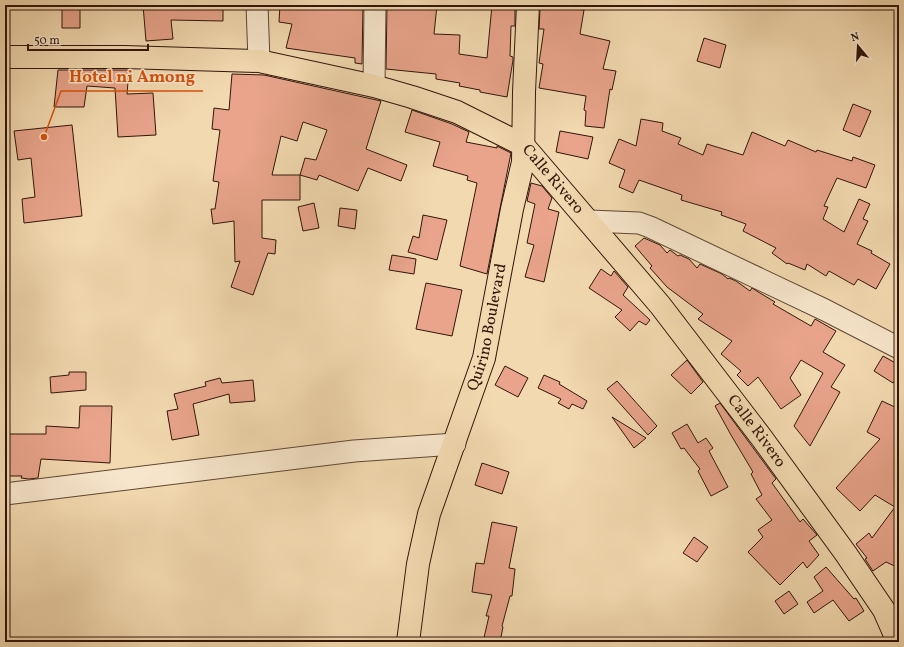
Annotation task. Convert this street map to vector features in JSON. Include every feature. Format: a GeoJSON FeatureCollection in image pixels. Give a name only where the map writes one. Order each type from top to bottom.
{"type":"FeatureCollection","features":[{"type":"Feature","properties":{"kind":"main road","name":"Quirino Boulevard"},"geometry":{"type":"LineString","coordinates":[[408,642],[418,564],[429,514],[455,444],[484,358],[512,209],[523,162],[528,5]]}},
{"type":"Feature","properties":{"kind":"main road","name":"Calle Rivero"},"geometry":{"type":"LineString","coordinates":[[5,57],[124,57],[259,61],[374,86],[458,112],[523,145],[660,305],[761,437],[846,554],[884,610],[898,642]]}},
{"type":"Feature","properties":{"kind":"street"},"geometry":{"type":"LineString","coordinates":[[257,5],[259,61]]}},
{"type":"Feature","properties":{"kind":"street"},"geometry":{"type":"LineString","coordinates":[[374,86],[375,5]]}},
{"type":"Feature","properties":{"kind":"street"},"geometry":{"type":"LineString","coordinates":[[589,221],[639,223],[650,227],[825,310],[899,348]]}},
{"type":"Feature","properties":{"kind":"street"},"geometry":{"type":"LineString","coordinates":[[5,494],[354,451],[455,444]]}},
{"type":"Feature","properties":{"kind":"building"},"geometry":{"type":"Polygon","coordinates":[[[62,5],[80,5],[80,28],[62,28],[62,5]]]}},
{"type":"Feature","properties":{"kind":"building"},"geometry":{"type":"Polygon","coordinates":[[[143,5],[223,5],[223,21],[171,20],[173,39],[146,41],[143,5]]]}},
{"type":"Feature","properties":{"kind":"building"},"geometry":{"type":"Polygon","coordinates":[[[280,5],[363,5],[362,64],[355,63],[355,58],[286,48],[292,24],[279,22],[280,5]]]}},
{"type":"Feature","properties":{"kind":"building"},"geometry":{"type":"Polygon","coordinates":[[[387,5],[437,5],[434,34],[460,35],[459,54],[487,58],[492,5],[515,6],[515,26],[511,26],[510,56],[513,57],[513,60],[507,97],[459,86],[460,83],[436,79],[436,74],[386,69],[387,5]]]}},
{"type":"Feature","properties":{"kind":"building"},"geometry":{"type":"Polygon","coordinates":[[[545,6],[584,10],[580,34],[610,41],[603,69],[616,71],[612,90],[610,89],[604,128],[585,126],[586,111],[584,110],[586,96],[539,88],[543,64],[539,63],[544,29],[539,29],[540,9],[545,9],[545,6]]]}},
{"type":"Feature","properties":{"kind":"building"},"geometry":{"type":"Polygon","coordinates":[[[704,38],[726,45],[720,68],[697,61],[704,38]]]}},
{"type":"Feature","properties":{"kind":"building"},"geometry":{"type":"Polygon","coordinates":[[[58,70],[129,70],[127,94],[153,93],[156,135],[118,137],[115,88],[87,86],[84,107],[54,107],[58,70]]]}},
{"type":"Feature","properties":{"kind":"building"},"geometry":{"type":"Polygon","coordinates":[[[232,74],[264,75],[381,101],[366,149],[407,165],[401,181],[368,168],[358,191],[319,175],[317,180],[300,175],[300,200],[262,200],[262,238],[276,240],[275,254],[268,253],[253,295],[231,287],[240,261],[235,262],[234,221],[213,224],[211,209],[215,209],[219,182],[213,181],[220,130],[212,129],[214,108],[229,110],[232,74]],[[303,122],[297,141],[281,136],[272,175],[300,175],[305,158],[316,160],[327,130],[303,122]]]}},
{"type":"Feature","properties":{"kind":"building"},"geometry":{"type":"Polygon","coordinates":[[[853,104],[871,111],[860,137],[843,130],[853,104]]]}},
{"type":"Feature","properties":{"kind":"building"},"geometry":{"type":"Polygon","coordinates":[[[412,110],[452,124],[469,132],[466,142],[497,148],[497,146],[511,153],[487,274],[460,266],[477,183],[467,180],[468,176],[433,166],[440,142],[405,132],[412,110]]]}},
{"type":"Feature","properties":{"kind":"building"},"geometry":{"type":"Polygon","coordinates":[[[641,119],[663,123],[662,131],[681,138],[678,144],[703,155],[707,144],[743,155],[752,132],[785,146],[788,140],[816,152],[817,150],[852,161],[853,157],[875,165],[866,188],[837,178],[824,206],[828,207],[823,219],[844,232],[859,199],[870,204],[863,219],[868,221],[857,244],[872,251],[871,253],[890,264],[876,289],[858,279],[854,285],[829,271],[826,276],[807,264],[805,270],[788,263],[787,264],[772,253],[776,248],[743,231],[746,224],[721,215],[722,212],[681,200],[682,195],[639,180],[633,193],[619,187],[625,170],[609,163],[619,139],[636,146],[641,119]]]}},
{"type":"Feature","properties":{"kind":"building"},"geometry":{"type":"Polygon","coordinates":[[[72,125],[82,216],[24,223],[22,199],[35,197],[31,158],[18,160],[14,131],[72,125]]]}},
{"type":"Feature","properties":{"kind":"building"},"geometry":{"type":"Polygon","coordinates":[[[560,131],[593,137],[588,159],[556,152],[560,131]]]}},
{"type":"Feature","properties":{"kind":"building"},"geometry":{"type":"Polygon","coordinates":[[[531,183],[542,186],[552,198],[548,209],[559,212],[544,282],[525,277],[534,245],[527,243],[535,204],[527,201],[531,183]]]}},
{"type":"Feature","properties":{"kind":"building"},"geometry":{"type":"Polygon","coordinates":[[[314,203],[319,228],[303,231],[298,207],[314,203]]]}},
{"type":"Feature","properties":{"kind":"building"},"geometry":{"type":"Polygon","coordinates":[[[340,208],[357,210],[355,229],[338,226],[340,208]]]}},
{"type":"Feature","properties":{"kind":"building"},"geometry":{"type":"Polygon","coordinates":[[[423,215],[447,220],[437,260],[408,252],[413,236],[419,238],[423,215]]]}},
{"type":"Feature","properties":{"kind":"building"},"geometry":{"type":"Polygon","coordinates":[[[644,238],[660,245],[667,253],[670,250],[678,256],[680,255],[689,259],[697,268],[700,264],[722,274],[728,279],[729,278],[736,281],[750,291],[752,288],[775,302],[773,304],[811,326],[815,319],[836,331],[823,352],[845,365],[831,387],[840,392],[810,446],[794,426],[823,373],[801,360],[790,378],[801,395],[781,409],[758,377],[748,386],[737,375],[741,371],[721,354],[732,341],[698,319],[703,314],[667,287],[650,268],[652,266],[635,246],[644,238]]]}},
{"type":"Feature","properties":{"kind":"building"},"geometry":{"type":"Polygon","coordinates":[[[392,255],[416,259],[414,274],[389,270],[392,255]]]}},
{"type":"Feature","properties":{"kind":"building"},"geometry":{"type":"Polygon","coordinates":[[[601,269],[611,276],[614,271],[628,287],[623,295],[650,320],[646,325],[639,321],[630,331],[615,317],[622,310],[589,288],[601,269]]]}},
{"type":"Feature","properties":{"kind":"building"},"geometry":{"type":"Polygon","coordinates":[[[426,283],[462,290],[452,336],[416,329],[426,283]]]}},
{"type":"Feature","properties":{"kind":"building"},"geometry":{"type":"Polygon","coordinates":[[[883,356],[899,365],[899,373],[893,383],[874,371],[883,356]]]}},
{"type":"Feature","properties":{"kind":"building"},"geometry":{"type":"Polygon","coordinates":[[[687,360],[703,382],[691,394],[671,375],[687,360]]]}},
{"type":"Feature","properties":{"kind":"building"},"geometry":{"type":"Polygon","coordinates":[[[505,366],[528,378],[518,397],[495,385],[505,366]]]}},
{"type":"Feature","properties":{"kind":"building"},"geometry":{"type":"Polygon","coordinates":[[[69,372],[86,372],[86,390],[51,393],[50,377],[69,375],[69,372]]]}},
{"type":"Feature","properties":{"kind":"building"},"geometry":{"type":"Polygon","coordinates":[[[544,375],[560,382],[559,384],[587,401],[583,409],[572,404],[569,409],[558,403],[561,399],[538,388],[544,375]]]}},
{"type":"Feature","properties":{"kind":"building"},"geometry":{"type":"Polygon","coordinates":[[[220,378],[222,383],[253,380],[255,401],[230,403],[229,394],[193,404],[199,435],[172,440],[167,411],[178,409],[174,394],[206,386],[205,382],[220,378]]]}},
{"type":"Feature","properties":{"kind":"building"},"geometry":{"type":"Polygon","coordinates":[[[617,381],[657,426],[648,435],[607,389],[617,381]]]}},
{"type":"Feature","properties":{"kind":"building"},"geometry":{"type":"Polygon","coordinates":[[[882,401],[899,409],[899,568],[886,562],[873,571],[865,559],[867,558],[856,544],[869,533],[872,538],[895,507],[875,495],[860,511],[836,488],[880,439],[867,432],[882,401]]]}},
{"type":"Feature","properties":{"kind":"building"},"geometry":{"type":"Polygon","coordinates":[[[720,403],[776,479],[772,483],[800,522],[803,519],[817,535],[809,541],[819,555],[807,568],[803,562],[780,585],[748,552],[763,537],[758,530],[772,520],[756,499],[762,495],[751,474],[753,472],[715,406],[720,403]]]}},
{"type":"Feature","properties":{"kind":"building"},"geometry":{"type":"Polygon","coordinates":[[[80,406],[112,406],[110,463],[41,459],[38,478],[29,479],[21,478],[22,476],[5,476],[5,434],[46,434],[46,426],[79,428],[80,406]]]}},
{"type":"Feature","properties":{"kind":"building"},"geometry":{"type":"Polygon","coordinates":[[[612,417],[646,438],[634,448],[612,417]]]}},
{"type":"Feature","properties":{"kind":"building"},"geometry":{"type":"Polygon","coordinates":[[[687,424],[698,443],[706,438],[713,448],[709,451],[728,487],[711,496],[698,471],[700,469],[684,448],[681,449],[672,433],[687,424]]]}},
{"type":"Feature","properties":{"kind":"building"},"geometry":{"type":"Polygon","coordinates":[[[482,463],[509,472],[502,494],[475,485],[482,463]]]}},
{"type":"Feature","properties":{"kind":"building"},"geometry":{"type":"Polygon","coordinates":[[[492,522],[517,527],[509,568],[515,569],[512,596],[510,596],[502,626],[500,642],[483,642],[489,616],[486,616],[492,595],[472,592],[476,563],[484,564],[492,522]]]}},
{"type":"Feature","properties":{"kind":"building"},"geometry":{"type":"Polygon","coordinates":[[[694,537],[708,547],[697,562],[683,553],[694,537]]]}},
{"type":"Feature","properties":{"kind":"building"},"geometry":{"type":"Polygon","coordinates":[[[826,567],[854,599],[856,598],[864,611],[849,621],[833,600],[814,613],[807,602],[823,591],[814,577],[826,567]]]}},
{"type":"Feature","properties":{"kind":"building"},"geometry":{"type":"Polygon","coordinates":[[[789,591],[798,604],[784,614],[775,601],[789,591]]]}},
{"type":"Feature","properties":{"kind":"place","name":"Hotel ni Among"},"geometry":{"type":"Point","coordinates":[44,137]}}]}
